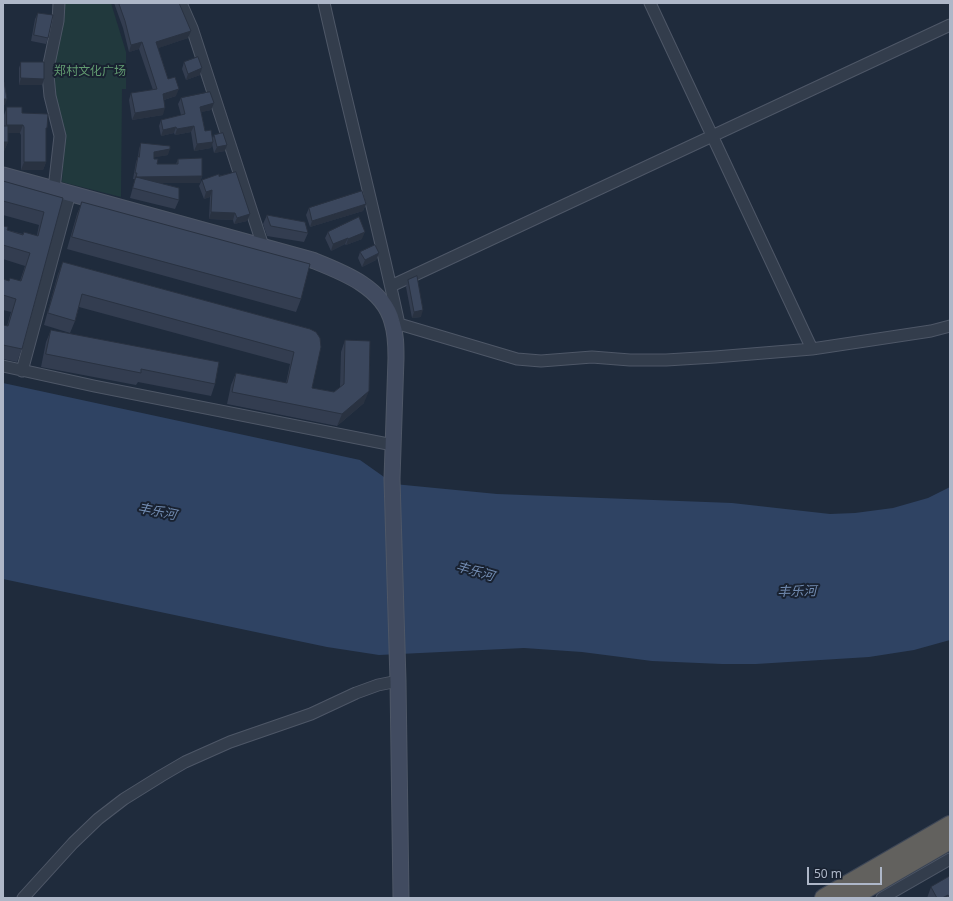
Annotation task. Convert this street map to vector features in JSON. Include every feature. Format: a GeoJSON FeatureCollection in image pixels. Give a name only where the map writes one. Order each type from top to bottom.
{"type":"FeatureCollection","features":[{"type":"Feature","properties":{"kind":"highway"},"geometry":{"type":"LineString","coordinates":[[824,898],[950,825]]}},
{"type":"Feature","properties":{"kind":"highway"},"geometry":{"type":"LineString","coordinates":[[850,898],[950,840]]}},
{"type":"Feature","properties":{"kind":"main road"},"geometry":{"type":"LineString","coordinates":[[3,175],[263,246],[318,263],[343,274],[368,288],[382,301],[387,309],[396,339],[392,479],[398,681],[401,898]]}},
{"type":"Feature","properties":{"kind":"street"},"geometry":{"type":"LineString","coordinates":[[54,189],[60,136],[50,96],[48,76],[58,21],[59,3]]}},
{"type":"Feature","properties":{"kind":"street"},"geometry":{"type":"LineString","coordinates":[[181,3],[192,28],[263,246]]}},
{"type":"Feature","properties":{"kind":"street"},"geometry":{"type":"LineString","coordinates":[[324,3],[391,286],[399,324],[396,339]]}},
{"type":"Feature","properties":{"kind":"street"},"geometry":{"type":"LineString","coordinates":[[650,3],[812,349]]}},
{"type":"Feature","properties":{"kind":"street"},"geometry":{"type":"LineString","coordinates":[[391,286],[950,25]]}},
{"type":"Feature","properties":{"kind":"street"},"geometry":{"type":"LineString","coordinates":[[22,371],[70,193]]}},
{"type":"Feature","properties":{"kind":"street"},"geometry":{"type":"LineString","coordinates":[[399,324],[517,359],[541,361],[592,357],[630,360],[666,360],[812,349],[931,331],[950,326]]}},
{"type":"Feature","properties":{"kind":"street"},"geometry":{"type":"LineString","coordinates":[[3,366],[394,445]]}},
{"type":"Feature","properties":{"kind":"street"},"geometry":{"type":"LineString","coordinates":[[23,898],[73,843],[98,819],[124,799],[161,776],[192,759],[230,742],[311,714],[361,691],[378,685],[398,681]]}},
{"type":"Feature","properties":{"kind":"street"},"geometry":{"type":"LineString","coordinates":[[882,898],[950,859]]}},
{"type":"Feature","properties":{"kind":"green space","name":"郑村文化广场"},"geometry":{"type":"Polygon","coordinates":[[[64,3],[111,3],[126,52],[126,89],[122,89],[121,197],[62,182],[65,130],[53,95],[51,80],[64,3]]]}},
{"type":"Feature","properties":{"kind":"water","name":"丰乐河"},"geometry":{"type":"Polygon","coordinates":[[[3,383],[360,460],[394,484],[497,494],[732,503],[830,514],[855,513],[893,508],[928,498],[950,487],[950,640],[914,650],[869,657],[756,664],[652,661],[582,652],[524,648],[379,655],[327,647],[3,579],[3,383]]]}},
{"type":"Feature","properties":{"kind":"building"},"geometry":{"type":"Polygon","coordinates":[[[119,3],[179,3],[191,31],[156,42],[168,79],[175,77],[179,89],[163,94],[165,108],[135,113],[131,93],[157,89],[142,42],[131,45],[119,3]]]}},
{"type":"Feature","properties":{"kind":"building"},"geometry":{"type":"Polygon","coordinates":[[[38,13],[53,15],[48,38],[34,35],[38,13]]]}},
{"type":"Feature","properties":{"kind":"building"},"geometry":{"type":"Polygon","coordinates":[[[198,57],[202,68],[188,74],[184,62],[198,57]]]}},
{"type":"Feature","properties":{"kind":"building"},"geometry":{"type":"Polygon","coordinates":[[[21,62],[44,62],[44,79],[21,78],[21,62]]]}},
{"type":"Feature","properties":{"kind":"building"},"geometry":{"type":"Polygon","coordinates":[[[4,82],[7,99],[3,99],[4,82]]]}},
{"type":"Feature","properties":{"kind":"building"},"geometry":{"type":"Polygon","coordinates":[[[210,92],[214,103],[200,107],[205,131],[211,130],[213,142],[197,144],[194,126],[177,129],[176,127],[163,130],[161,120],[185,114],[181,98],[210,92]]]}},
{"type":"Feature","properties":{"kind":"building"},"geometry":{"type":"Polygon","coordinates":[[[7,107],[22,107],[22,113],[48,114],[46,128],[46,162],[24,162],[24,127],[23,125],[7,125],[7,107]]]}},
{"type":"Feature","properties":{"kind":"building"},"geometry":{"type":"Polygon","coordinates":[[[3,126],[8,126],[8,142],[3,142],[3,126]]]}},
{"type":"Feature","properties":{"kind":"building"},"geometry":{"type":"Polygon","coordinates":[[[223,133],[227,145],[217,147],[214,135],[223,133]]]}},
{"type":"Feature","properties":{"kind":"building"},"geometry":{"type":"Polygon","coordinates":[[[141,143],[170,146],[170,149],[154,152],[154,159],[158,159],[157,164],[178,164],[178,159],[202,158],[202,176],[136,177],[137,173],[135,173],[141,143]]]}},
{"type":"Feature","properties":{"kind":"building"},"geometry":{"type":"Polygon","coordinates":[[[236,172],[250,214],[237,218],[235,213],[211,212],[212,190],[206,192],[202,180],[219,174],[219,176],[236,172]]]}},
{"type":"Feature","properties":{"kind":"building"},"geometry":{"type":"Polygon","coordinates":[[[136,177],[179,188],[179,200],[133,188],[136,177]]]}},
{"type":"Feature","properties":{"kind":"building"},"geometry":{"type":"Polygon","coordinates":[[[3,181],[63,198],[22,349],[3,345],[3,325],[8,326],[16,299],[3,295],[3,279],[9,281],[10,278],[21,281],[30,253],[3,245],[3,226],[8,227],[7,230],[23,235],[24,232],[38,236],[44,212],[3,201],[3,181]]]}},
{"type":"Feature","properties":{"kind":"building"},"geometry":{"type":"Polygon","coordinates":[[[362,191],[366,204],[312,221],[309,208],[362,191]]]}},
{"type":"Feature","properties":{"kind":"building"},"geometry":{"type":"Polygon","coordinates":[[[82,202],[310,264],[301,299],[72,237],[82,202]]]}},
{"type":"Feature","properties":{"kind":"building"},"geometry":{"type":"Polygon","coordinates":[[[267,215],[305,222],[308,233],[271,226],[267,215]]]}},
{"type":"Feature","properties":{"kind":"building"},"geometry":{"type":"Polygon","coordinates":[[[359,217],[365,232],[333,244],[328,232],[359,217]]]}},
{"type":"Feature","properties":{"kind":"building"},"geometry":{"type":"Polygon","coordinates":[[[375,245],[379,253],[365,260],[360,252],[375,245]]]}},
{"type":"Feature","properties":{"kind":"building"},"geometry":{"type":"Polygon","coordinates":[[[63,262],[310,329],[316,332],[320,338],[321,347],[312,388],[334,392],[344,384],[345,340],[370,341],[369,391],[342,414],[232,392],[236,373],[287,383],[294,352],[82,294],[75,321],[48,313],[63,262]]]}},
{"type":"Feature","properties":{"kind":"building"},"geometry":{"type":"Polygon","coordinates":[[[417,276],[423,310],[414,312],[408,280],[417,276]]]}},
{"type":"Feature","properties":{"kind":"building"},"geometry":{"type":"Polygon","coordinates":[[[51,330],[219,362],[215,384],[141,369],[141,373],[46,354],[51,330]]]}},
{"type":"Feature","properties":{"kind":"building"},"geometry":{"type":"Polygon","coordinates":[[[950,876],[950,895],[937,898],[931,887],[950,876]]]}}]}
